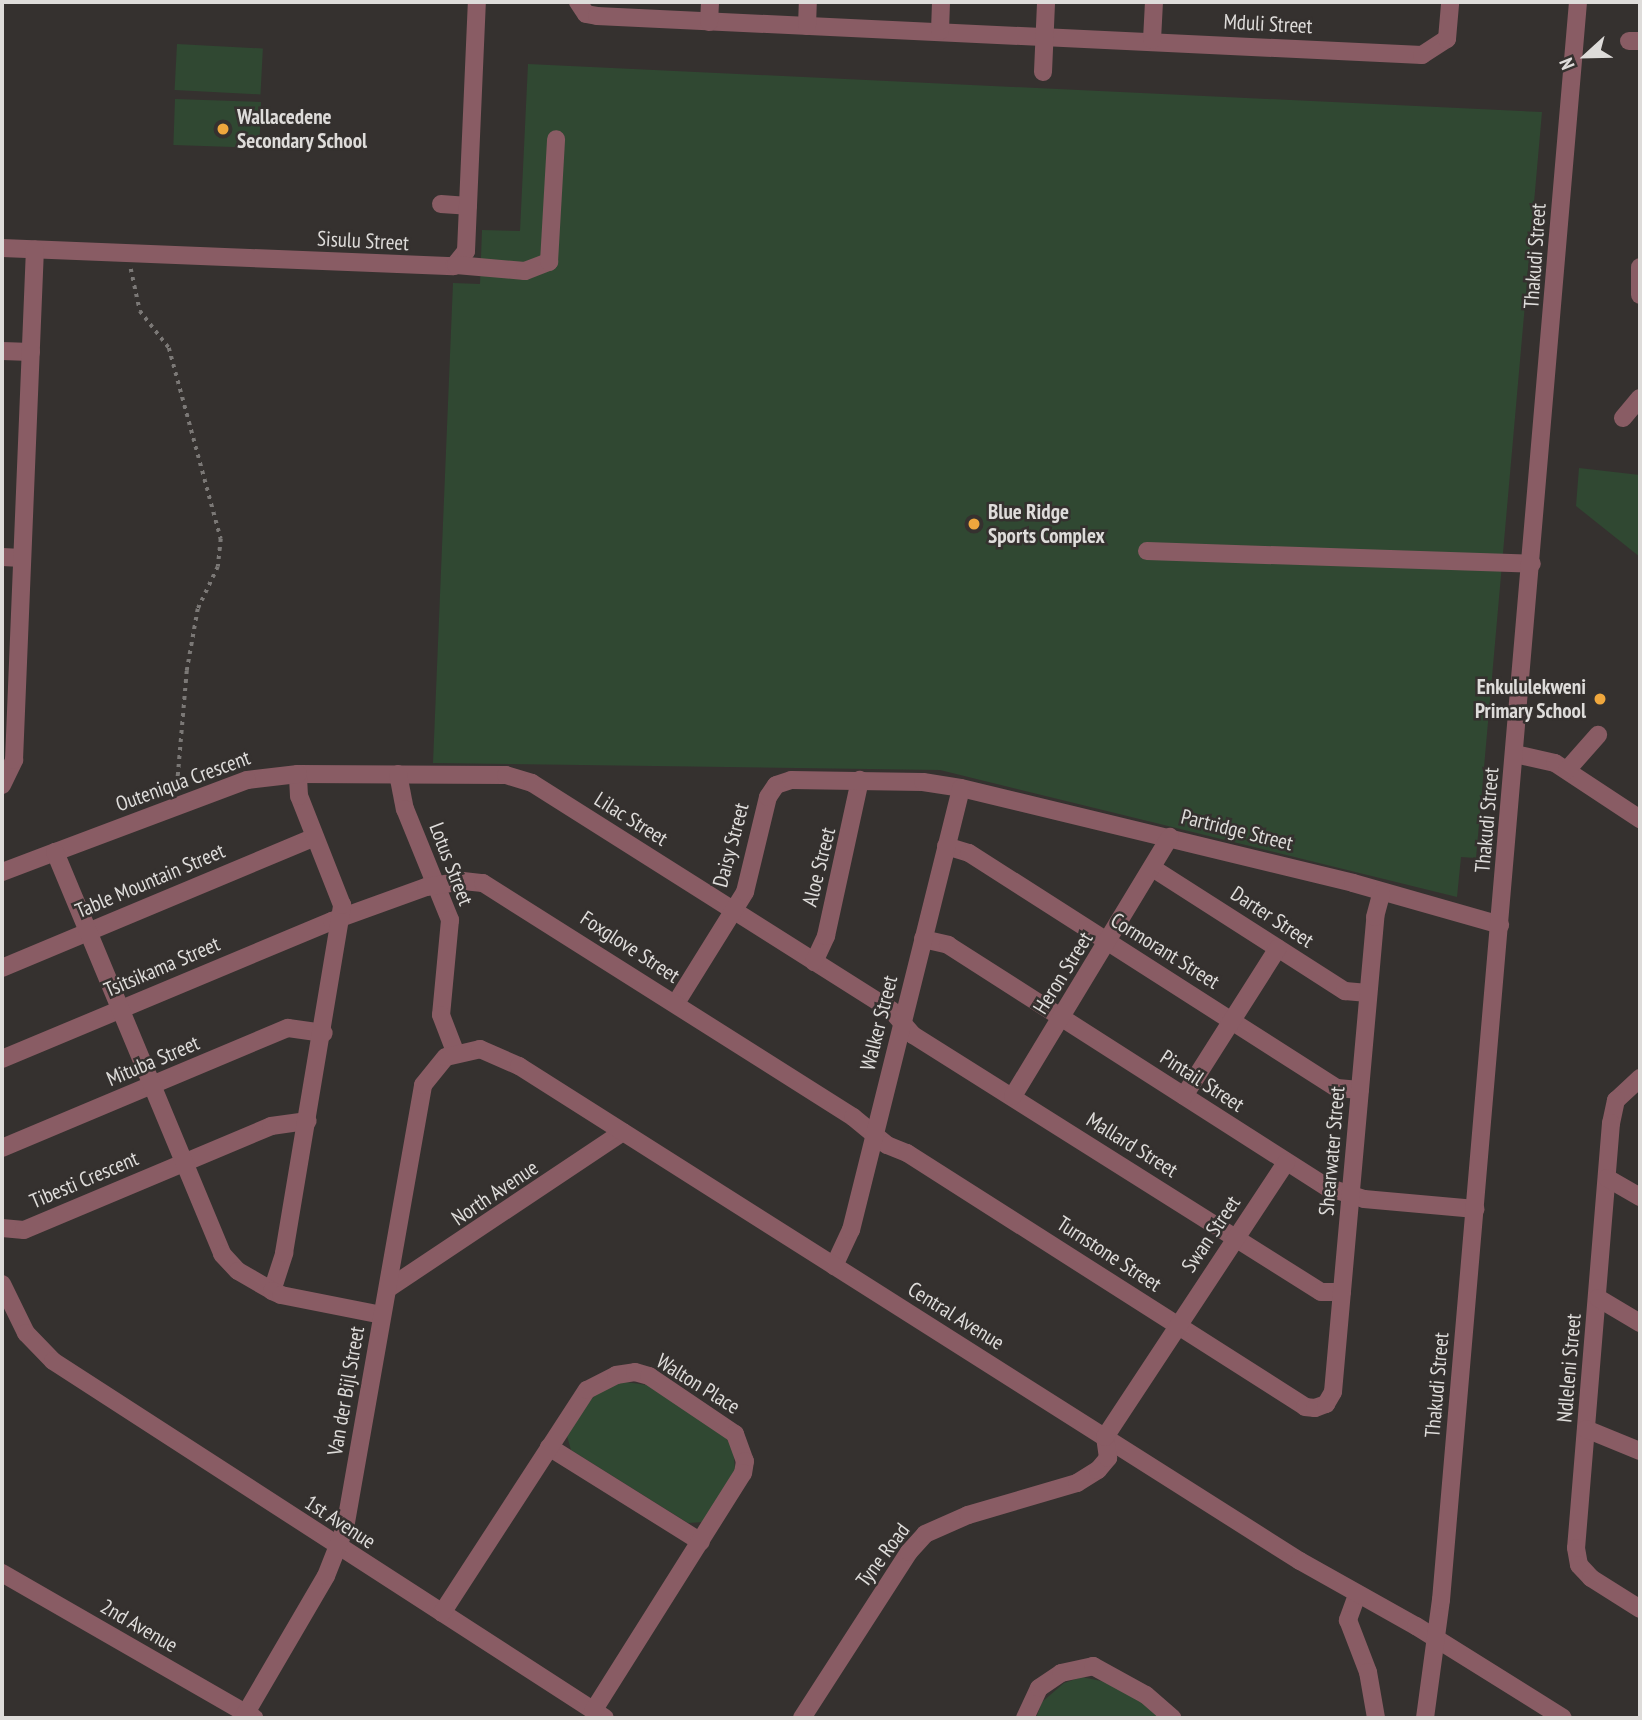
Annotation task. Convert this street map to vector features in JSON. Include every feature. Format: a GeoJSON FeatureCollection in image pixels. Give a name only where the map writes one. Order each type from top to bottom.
{"type":"FeatureCollection","features":[{"type":"Feature","properties":{"kind":"street"},"geometry":{"type":"LineString","coordinates":[[456,265],[466,251],[477,2]]}},
{"type":"Feature","properties":{"kind":"street","name":"Mduli Street"},"geometry":{"type":"LineString","coordinates":[[578,2],[586,14],[597,16],[1152,40],[1422,55],[1447,39],[1450,2]]}},
{"type":"Feature","properties":{"kind":"street"},"geometry":{"type":"LineString","coordinates":[[709,22],[710,2]]}},
{"type":"Feature","properties":{"kind":"street"},"geometry":{"type":"LineString","coordinates":[[807,26],[808,2]]}},
{"type":"Feature","properties":{"kind":"street"},"geometry":{"type":"LineString","coordinates":[[940,31],[941,2]]}},
{"type":"Feature","properties":{"kind":"street"},"geometry":{"type":"LineString","coordinates":[[1043,72],[1046,2]]}},
{"type":"Feature","properties":{"kind":"street"},"geometry":{"type":"LineString","coordinates":[[1152,40],[1154,2]]}},
{"type":"Feature","properties":{"kind":"street","name":"Thakudi Street"},"geometry":{"type":"LineString","coordinates":[[1426,1718],[1437,1643],[1516,754],[1578,2]]}},
{"type":"Feature","properties":{"kind":"street","name":"Sisulu Street"},"geometry":{"type":"LineString","coordinates":[[2,248],[456,265],[526,271],[549,262],[556,139]]}},
{"type":"Feature","properties":{"kind":"street"},"geometry":{"type":"LineString","coordinates":[[441,204],[468,206]]}},
{"type":"Feature","properties":{"kind":"street"},"geometry":{"type":"LineString","coordinates":[[2,785],[13,766],[35,249]]}},
{"type":"Feature","properties":{"kind":"street"},"geometry":{"type":"LineString","coordinates":[[1640,267],[1640,295]]}},
{"type":"Feature","properties":{"kind":"street"},"geometry":{"type":"LineString","coordinates":[[2,351],[31,352]]}},
{"type":"Feature","properties":{"kind":"street"},"geometry":{"type":"LineString","coordinates":[[1623,418],[1640,398]]}},
{"type":"Feature","properties":{"kind":"street"},"geometry":{"type":"LineString","coordinates":[[1147,551],[1532,564]]}},
{"type":"Feature","properties":{"kind":"street"},"geometry":{"type":"LineString","coordinates":[[2,557],[22,558]]}},
{"type":"Feature","properties":{"kind":"street"},"geometry":{"type":"LineString","coordinates":[[1567,770],[1598,735]]}},
{"type":"Feature","properties":{"kind":"street"},"geometry":{"type":"LineString","coordinates":[[1516,754],[1567,770],[1640,819]]}},
{"type":"Feature","properties":{"kind":"street"},"geometry":{"type":"LineString","coordinates":[[272,1291],[284,1253],[324,1033],[342,905],[299,796],[298,774]]}},
{"type":"Feature","properties":{"kind":"street","name":"Outeniqua Crescent"},"geometry":{"type":"LineString","coordinates":[[55,852],[247,779],[298,774]]}},
{"type":"Feature","properties":{"kind":"street","name":"Lilac Street"},"geometry":{"type":"LineString","coordinates":[[298,774],[506,775],[524,779],[892,1011],[902,1023]]}},
{"type":"Feature","properties":{"kind":"street","name":"Lotus Street"},"geometry":{"type":"LineString","coordinates":[[398,774],[405,808],[437,886],[451,932],[441,1015],[450,1055]]}},
{"type":"Feature","properties":{"kind":"street","name":"Daisy Street"},"geometry":{"type":"LineString","coordinates":[[676,1003],[745,892],[768,797],[776,785],[791,780],[859,780],[961,788]]}},
{"type":"Feature","properties":{"kind":"street","name":"Aloe Street"},"geometry":{"type":"LineString","coordinates":[[814,962],[829,923],[859,780]]}},
{"type":"Feature","properties":{"kind":"street","name":"Partridge Street"},"geometry":{"type":"LineString","coordinates":[[961,788],[1170,837],[1500,925]]}},
{"type":"Feature","properties":{"kind":"street","name":"Walker Street"},"geometry":{"type":"LineString","coordinates":[[834,1266],[851,1230],[961,788]]}},
{"type":"Feature","properties":{"kind":"street","name":"Table Mountain Street"},"geometry":{"type":"LineString","coordinates":[[2,968],[315,836]]}},
{"type":"Feature","properties":{"kind":"street","name":"Heron Street"},"geometry":{"type":"LineString","coordinates":[[1013,1096],[1154,869],[1170,837]]}},
{"type":"Feature","properties":{"kind":"street","name":"Cormorant Street"},"geometry":{"type":"LineString","coordinates":[[946,846],[968,853],[1338,1088],[1360,1090]]}},
{"type":"Feature","properties":{"kind":"street"},"geometry":{"type":"LineString","coordinates":[[2,872],[55,852],[222,1254],[238,1271],[272,1291],[298,1300],[382,1315]]}},
{"type":"Feature","properties":{"kind":"street","name":"Darter Street"},"geometry":{"type":"LineString","coordinates":[[1154,869],[1345,990],[1368,993]]}},
{"type":"Feature","properties":{"kind":"street","name":"Foxglove Street"},"geometry":{"type":"LineString","coordinates":[[341,919],[437,886],[472,881],[501,892],[875,1132]]}},
{"type":"Feature","properties":{"kind":"street","name":"Shearwater Street"},"geometry":{"type":"LineString","coordinates":[[1320,1407],[1333,1392],[1368,993],[1381,894]]}},
{"type":"Feature","properties":{"kind":"street","name":"Tsitsikama Street"},"geometry":{"type":"LineString","coordinates":[[2,1059],[341,919]]}},
{"type":"Feature","properties":{"kind":"street","name":"Pintail Street"},"geometry":{"type":"LineString","coordinates":[[923,939],[948,945],[1327,1187],[1364,1199],[1475,1209]]}},
{"type":"Feature","properties":{"kind":"street"},"geometry":{"type":"LineString","coordinates":[[1184,1096],[1278,948]]}},
{"type":"Feature","properties":{"kind":"street","name":"Mallard Street"},"geometry":{"type":"LineString","coordinates":[[902,1023],[913,1035],[1321,1292],[1342,1292]]}},
{"type":"Feature","properties":{"kind":"street","name":"Mituba Street"},"geometry":{"type":"LineString","coordinates":[[2,1148],[289,1028],[324,1033]]}},
{"type":"Feature","properties":{"kind":"street","name":"Central Avenue"},"geometry":{"type":"LineString","coordinates":[[450,1055],[481,1049],[502,1056],[1357,1595],[1563,1718]]}},
{"type":"Feature","properties":{"kind":"street","name":"Van der Bijl Street"},"geometry":{"type":"LineString","coordinates":[[248,1717],[338,1549],[389,1288],[423,1085],[450,1055]]}},
{"type":"Feature","properties":{"kind":"street","name":"Ndleleni Street"},"geometry":{"type":"LineString","coordinates":[[1640,1078],[1616,1100],[1576,1548],[1579,1565],[1640,1609]]}},
{"type":"Feature","properties":{"kind":"street","name":"Tibesti Crescent"},"geometry":{"type":"LineString","coordinates":[[3,1234],[24,1230],[271,1126],[308,1121]]}},
{"type":"Feature","properties":{"kind":"street","name":"North Avenue"},"geometry":{"type":"LineString","coordinates":[[389,1288],[623,1132]]}},
{"type":"Feature","properties":{"kind":"street","name":"Turnstone Street"},"geometry":{"type":"LineString","coordinates":[[875,1132],[887,1144],[907,1153],[1305,1407],[1320,1407]]}},
{"type":"Feature","properties":{"kind":"street","name":"Swan Street"},"geometry":{"type":"LineString","coordinates":[[1105,1437],[1286,1162]]}},
{"type":"Feature","properties":{"kind":"street"},"geometry":{"type":"LineString","coordinates":[[1607,1178],[1640,1197]]}},
{"type":"Feature","properties":{"kind":"street","name":"1st Avenue"},"geometry":{"type":"LineString","coordinates":[[2,1284],[26,1333],[53,1361],[338,1549],[599,1715]]}},
{"type":"Feature","properties":{"kind":"street"},"geometry":{"type":"LineString","coordinates":[[1598,1298],[1640,1323]]}},
{"type":"Feature","properties":{"kind":"street","name":"Walton Place"},"geometry":{"type":"LineString","coordinates":[[442,1613],[587,1390],[601,1380],[635,1372],[649,1376],[735,1434],[742,1446],[743,1473],[599,1715]]}},
{"type":"Feature","properties":{"kind":"street"},"geometry":{"type":"LineString","coordinates":[[1586,1429],[1640,1451]]}},
{"type":"Feature","properties":{"kind":"street","name":"Tyne Road"},"geometry":{"type":"LineString","coordinates":[[802,1718],[909,1552],[925,1534],[968,1515],[1077,1483],[1108,1458],[1105,1437]]}},
{"type":"Feature","properties":{"kind":"street"},"geometry":{"type":"LineString","coordinates":[[549,1447],[701,1542]]}},
{"type":"Feature","properties":{"kind":"street","name":"2nd Avenue"},"geometry":{"type":"LineString","coordinates":[[2,1573],[248,1717]]}},
{"type":"Feature","properties":{"kind":"street"},"geometry":{"type":"LineString","coordinates":[[1357,1595],[1348,1620],[1368,1672],[1376,1718]]}},
{"type":"Feature","properties":{"kind":"street"},"geometry":{"type":"LineString","coordinates":[[1025,1718],[1039,1688],[1061,1673],[1093,1666],[1146,1695],[1172,1718]]}},
{"type":"Feature","properties":{"kind":"path"},"geometry":{"type":"LineString","coordinates":[[131,253],[141,311],[169,348],[221,539],[218,567],[198,610],[187,671],[177,772],[179,805]]}},
{"type":"Feature","properties":{"kind":"green space"},"geometry":{"type":"Polygon","coordinates":[[[177,44],[263,49],[260,94],[175,90],[177,44]]]}},
{"type":"Feature","properties":{"kind":"green space","name":"Blue Ridge Sports Complex"},"geometry":{"type":"Polygon","coordinates":[[[528,64],[1542,112],[1476,858],[1461,857],[1457,897],[940,770],[433,763],[453,283],[480,284],[482,230],[520,231],[528,64]]]}},
{"type":"Feature","properties":{"kind":"green space"},"geometry":{"type":"Polygon","coordinates":[[[175,99],[261,102],[259,148],[173,145],[175,99]]]}},
{"type":"Feature","properties":{"kind":"green space"},"geometry":{"type":"Polygon","coordinates":[[[1579,468],[1640,475],[1640,557],[1576,506],[1579,468]]]}},
{"type":"Feature","properties":{"kind":"green space"},"geometry":{"type":"Polygon","coordinates":[[[618,1381],[647,1385],[724,1435],[733,1448],[735,1469],[704,1522],[688,1523],[571,1450],[567,1436],[585,1407],[598,1391],[618,1381]]]}},
{"type":"Feature","properties":{"kind":"green space"},"geometry":{"type":"Polygon","coordinates":[[[1082,1677],[1115,1684],[1165,1718],[1036,1718],[1042,1702],[1064,1683],[1082,1677]]]}},
{"type":"Feature","properties":{"kind":"place","name":"Wallacedene Secondary School"},"geometry":{"type":"Point","coordinates":[223,129]}},
{"type":"Feature","properties":{"kind":"place","name":"Blue Ridge Sports Complex"},"geometry":{"type":"Point","coordinates":[974,524]}},
{"type":"Feature","properties":{"kind":"place","name":"Enkululekweni Primary School"},"geometry":{"type":"Point","coordinates":[1600,699]}}]}
